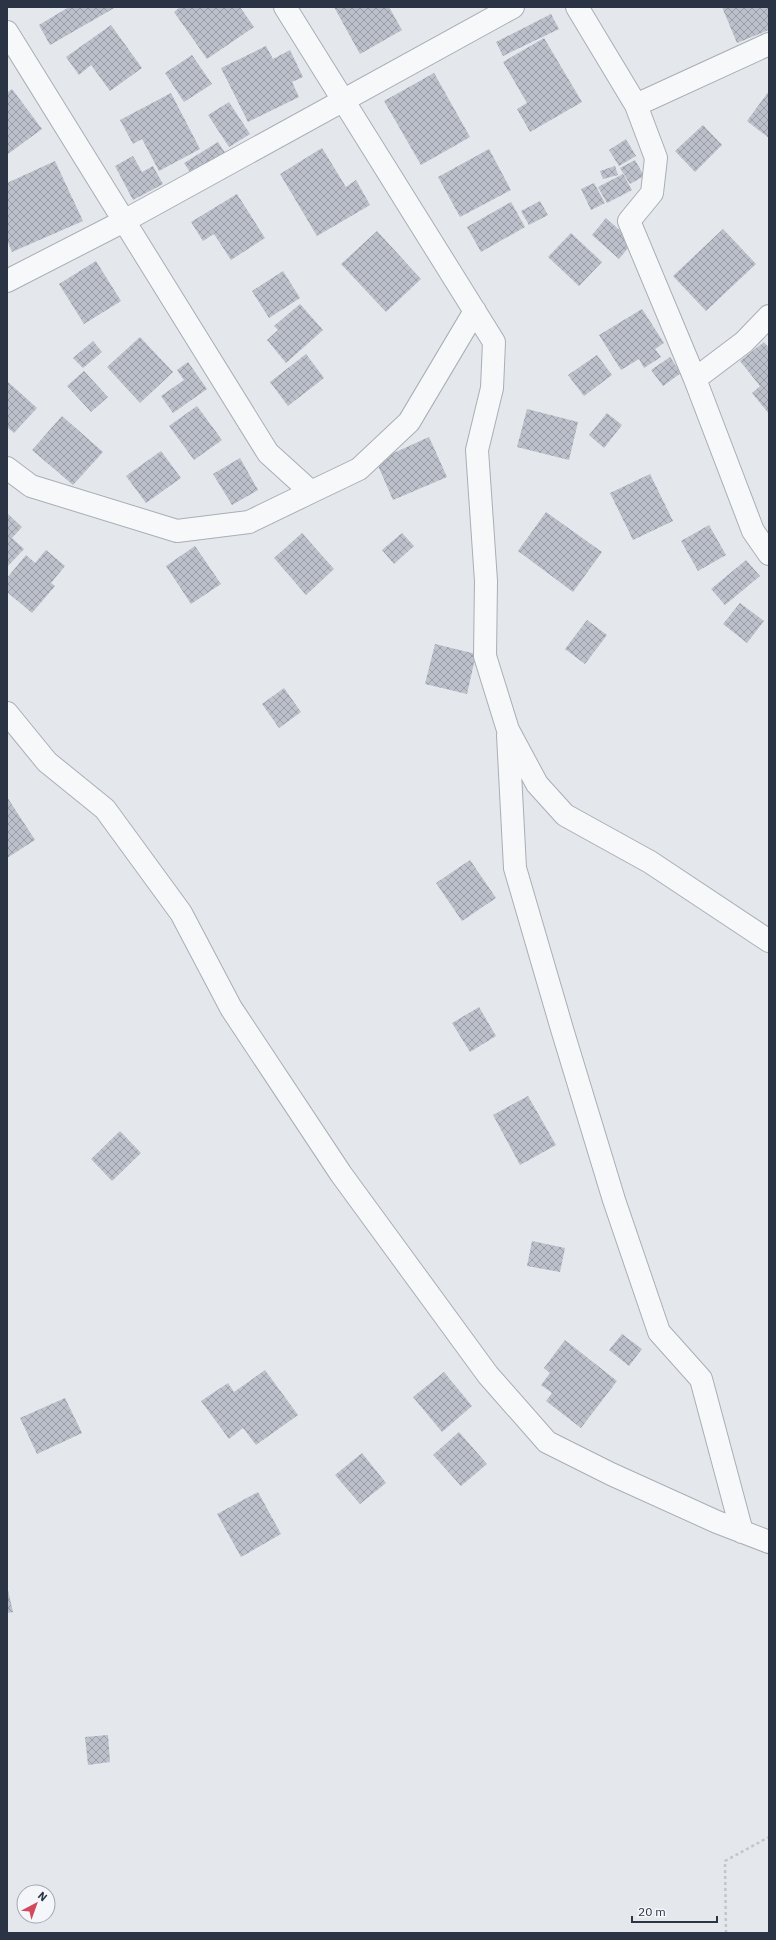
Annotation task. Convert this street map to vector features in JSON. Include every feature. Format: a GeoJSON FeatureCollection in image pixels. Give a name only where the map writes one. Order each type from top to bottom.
{"type":"FeatureCollection","features":[{"type":"Feature","properties":{"kind":"street"},"geometry":{"type":"LineString","coordinates":[[285,7],[494,342],[492,388],[477,450],[486,581],[485,656],[508,730],[537,784],[565,815],[650,862],[769,941]]}},
{"type":"Feature","properties":{"kind":"street"},"geometry":{"type":"LineString","coordinates":[[7,281],[124,221],[514,7]]}},
{"type":"Feature","properties":{"kind":"street"},"geometry":{"type":"LineString","coordinates":[[576,7],[636,104],[656,158],[652,193],[629,221],[695,379],[753,531],[769,554]]}},
{"type":"Feature","properties":{"kind":"street"},"geometry":{"type":"LineString","coordinates":[[7,32],[268,453],[311,492]]}},
{"type":"Feature","properties":{"kind":"street"},"geometry":{"type":"LineString","coordinates":[[636,104],[769,44]]}},
{"type":"Feature","properties":{"kind":"street"},"geometry":{"type":"LineString","coordinates":[[7,468],[31,486],[177,531],[249,522],[359,469],[409,422],[475,311]]}},
{"type":"Feature","properties":{"kind":"street"},"geometry":{"type":"LineString","coordinates":[[695,379],[744,342],[769,316]]}},
{"type":"Feature","properties":{"kind":"street"},"geometry":{"type":"LineString","coordinates":[[7,713],[47,762],[105,809],[181,913],[231,1008],[341,1174],[488,1376],[542,1437],[548,1442],[611,1474],[717,1522],[769,1542]]}},
{"type":"Feature","properties":{"kind":"street"},"geometry":{"type":"LineString","coordinates":[[508,730],[515,868],[614,1200],[659,1332],[701,1378],[742,1532]]}},
{"type":"Feature","properties":{"kind":"path"},"geometry":{"type":"LineString","coordinates":[[726,1933],[725,1861],[769,1837]]}},
{"type":"Feature","properties":{"kind":"building"},"geometry":{"type":"Polygon","coordinates":[[[69,7],[116,7],[50,45],[39,25],[69,7]]]}},
{"type":"Feature","properties":{"kind":"building"},"geometry":{"type":"Polygon","coordinates":[[[180,7],[240,7],[254,27],[207,59],[174,12],[180,7]]]}},
{"type":"Feature","properties":{"kind":"building"},"geometry":{"type":"Polygon","coordinates":[[[334,7],[389,7],[402,30],[360,54],[334,7]]]}},
{"type":"Feature","properties":{"kind":"building"},"geometry":{"type":"Polygon","coordinates":[[[722,7],[769,7],[769,30],[737,43],[722,7]]]}},
{"type":"Feature","properties":{"kind":"building"},"geometry":{"type":"Polygon","coordinates":[[[551,14],[559,29],[503,56],[496,42],[551,14]]]}},
{"type":"Feature","properties":{"kind":"building"},"geometry":{"type":"Polygon","coordinates":[[[111,25],[142,68],[110,91],[91,65],[79,75],[66,57],[111,25]]]}},
{"type":"Feature","properties":{"kind":"building"},"geometry":{"type":"Polygon","coordinates":[[[544,38],[582,102],[530,132],[517,109],[527,103],[503,62],[544,38]]]}},
{"type":"Feature","properties":{"kind":"building"},"geometry":{"type":"Polygon","coordinates":[[[266,46],[273,59],[290,50],[303,77],[292,82],[299,97],[248,122],[221,68],[266,46]]]}},
{"type":"Feature","properties":{"kind":"building"},"geometry":{"type":"Polygon","coordinates":[[[192,55],[212,84],[184,102],[165,73],[192,55]]]}},
{"type":"Feature","properties":{"kind":"building"},"geometry":{"type":"Polygon","coordinates":[[[434,73],[470,137],[421,165],[384,101],[434,73]]]}},
{"type":"Feature","properties":{"kind":"building"},"geometry":{"type":"Polygon","coordinates":[[[12,89],[42,129],[8,154],[7,93],[12,89]]]}},
{"type":"Feature","properties":{"kind":"building"},"geometry":{"type":"Polygon","coordinates":[[[769,91],[769,138],[747,121],[769,91]]]}},
{"type":"Feature","properties":{"kind":"building"},"geometry":{"type":"Polygon","coordinates":[[[171,93],[200,149],[159,171],[142,139],[133,144],[120,120],[171,93]]]}},
{"type":"Feature","properties":{"kind":"building"},"geometry":{"type":"Polygon","coordinates":[[[229,102],[250,134],[229,147],[208,115],[229,102]]]}},
{"type":"Feature","properties":{"kind":"building"},"geometry":{"type":"Polygon","coordinates":[[[703,125],[722,145],[695,172],[675,151],[703,125]]]}},
{"type":"Feature","properties":{"kind":"building"},"geometry":{"type":"Polygon","coordinates":[[[626,139],[636,156],[619,166],[609,150],[626,139]]]}},
{"type":"Feature","properties":{"kind":"building"},"geometry":{"type":"Polygon","coordinates":[[[218,142],[226,154],[192,175],[184,163],[218,142]]]}},
{"type":"Feature","properties":{"kind":"building"},"geometry":{"type":"Polygon","coordinates":[[[322,148],[346,187],[356,180],[370,205],[317,236],[280,174],[322,148]]]}},
{"type":"Feature","properties":{"kind":"building"},"geometry":{"type":"Polygon","coordinates":[[[489,149],[511,190],[460,217],[438,177],[489,149]]]}},
{"type":"Feature","properties":{"kind":"building"},"geometry":{"type":"Polygon","coordinates":[[[133,156],[142,172],[153,166],[163,184],[133,200],[115,166],[133,156]]]}},
{"type":"Feature","properties":{"kind":"building"},"geometry":{"type":"Polygon","coordinates":[[[635,160],[644,176],[630,184],[620,168],[635,160]]]}},
{"type":"Feature","properties":{"kind":"building"},"geometry":{"type":"Polygon","coordinates":[[[55,161],[83,221],[12,252],[7,240],[7,183],[55,161]]]}},
{"type":"Feature","properties":{"kind":"building"},"geometry":{"type":"Polygon","coordinates":[[[615,166],[618,175],[603,179],[600,171],[615,166]]]}},
{"type":"Feature","properties":{"kind":"building"},"geometry":{"type":"Polygon","coordinates":[[[623,174],[632,190],[607,203],[598,187],[623,174]]]}},
{"type":"Feature","properties":{"kind":"building"},"geometry":{"type":"Polygon","coordinates":[[[594,183],[605,203],[591,210],[581,189],[594,183]]]}},
{"type":"Feature","properties":{"kind":"building"},"geometry":{"type":"Polygon","coordinates":[[[237,194],[265,238],[231,260],[214,234],[203,241],[191,222],[237,194]]]}},
{"type":"Feature","properties":{"kind":"building"},"geometry":{"type":"Polygon","coordinates":[[[540,201],[548,215],[529,225],[521,211],[540,201]]]}},
{"type":"Feature","properties":{"kind":"building"},"geometry":{"type":"Polygon","coordinates":[[[511,202],[525,227],[481,252],[467,227],[511,202]]]}},
{"type":"Feature","properties":{"kind":"building"},"geometry":{"type":"Polygon","coordinates":[[[606,218],[633,242],[619,259],[592,235],[606,218]]]}},
{"type":"Feature","properties":{"kind":"building"},"geometry":{"type":"Polygon","coordinates":[[[723,229],[756,264],[706,311],[673,276],[723,229]]]}},
{"type":"Feature","properties":{"kind":"building"},"geometry":{"type":"Polygon","coordinates":[[[377,231],[421,279],[386,312],[341,264],[377,231]]]}},
{"type":"Feature","properties":{"kind":"building"},"geometry":{"type":"Polygon","coordinates":[[[571,233],[602,262],[579,286],[548,257],[571,233]]]}},
{"type":"Feature","properties":{"kind":"building"},"geometry":{"type":"Polygon","coordinates":[[[96,261],[121,301],[84,324],[59,284],[96,261]]]}},
{"type":"Feature","properties":{"kind":"building"},"geometry":{"type":"Polygon","coordinates":[[[283,271],[300,298],[269,318],[252,291],[283,271]]]}},
{"type":"Feature","properties":{"kind":"building"},"geometry":{"type":"Polygon","coordinates":[[[300,304],[323,330],[286,363],[267,340],[278,330],[274,326],[300,304]]]}},
{"type":"Feature","properties":{"kind":"building"},"geometry":{"type":"Polygon","coordinates":[[[642,309],[664,343],[655,349],[661,357],[644,368],[639,359],[621,370],[599,335],[642,309]]]}},
{"type":"Feature","properties":{"kind":"building"},"geometry":{"type":"Polygon","coordinates":[[[140,337],[173,372],[140,403],[107,367],[140,337]]]}},
{"type":"Feature","properties":{"kind":"building"},"geometry":{"type":"Polygon","coordinates":[[[93,341],[102,352],[83,368],[73,358],[93,341]]]}},
{"type":"Feature","properties":{"kind":"building"},"geometry":{"type":"Polygon","coordinates":[[[764,342],[769,348],[769,414],[752,393],[760,386],[740,361],[764,342]]]}},
{"type":"Feature","properties":{"kind":"building"},"geometry":{"type":"Polygon","coordinates":[[[306,354],[324,378],[288,406],[270,382],[306,354]]]}},
{"type":"Feature","properties":{"kind":"building"},"geometry":{"type":"Polygon","coordinates":[[[597,355],[612,375],[584,396],[568,375],[597,355]]]}},
{"type":"Feature","properties":{"kind":"building"},"geometry":{"type":"Polygon","coordinates":[[[670,357],[681,373],[663,386],[651,370],[670,357]]]}},
{"type":"Feature","properties":{"kind":"building"},"geometry":{"type":"Polygon","coordinates":[[[188,362],[207,389],[173,413],[161,396],[184,380],[177,370],[188,362]]]}},
{"type":"Feature","properties":{"kind":"building"},"geometry":{"type":"Polygon","coordinates":[[[84,371],[108,397],[91,412],[67,386],[84,371]]]}},
{"type":"Feature","properties":{"kind":"building"},"geometry":{"type":"Polygon","coordinates":[[[7,381],[37,408],[14,433],[7,427],[7,381]]]}},
{"type":"Feature","properties":{"kind":"building"},"geometry":{"type":"Polygon","coordinates":[[[197,406],[222,440],[194,460],[169,426],[197,406]]]}},
{"type":"Feature","properties":{"kind":"building"},"geometry":{"type":"Polygon","coordinates":[[[527,409],[578,422],[569,460],[517,447],[527,409]]]}},
{"type":"Feature","properties":{"kind":"building"},"geometry":{"type":"Polygon","coordinates":[[[607,413],[622,425],[604,448],[589,435],[607,413]]]}},
{"type":"Feature","properties":{"kind":"building"},"geometry":{"type":"Polygon","coordinates":[[[62,416],[103,452],[73,485],[32,450],[62,416]]]}},
{"type":"Feature","properties":{"kind":"building"},"geometry":{"type":"Polygon","coordinates":[[[429,437],[447,477],[393,500],[376,461],[429,437]]]}},
{"type":"Feature","properties":{"kind":"building"},"geometry":{"type":"Polygon","coordinates":[[[161,451],[181,478],[146,503],[126,476],[161,451]]]}},
{"type":"Feature","properties":{"kind":"building"},"geometry":{"type":"Polygon","coordinates":[[[240,458],[258,490],[232,505],[213,474],[240,458]]]}},
{"type":"Feature","properties":{"kind":"building"},"geometry":{"type":"Polygon","coordinates":[[[650,474],[673,521],[633,540],[610,493],[650,474]]]}},
{"type":"Feature","properties":{"kind":"building"},"geometry":{"type":"Polygon","coordinates":[[[546,512],[602,552],[573,592],[518,551],[546,512]]]}},
{"type":"Feature","properties":{"kind":"building"},"geometry":{"type":"Polygon","coordinates":[[[7,513],[22,527],[12,538],[24,549],[7,567],[7,513]]]}},
{"type":"Feature","properties":{"kind":"building"},"geometry":{"type":"Polygon","coordinates":[[[709,525],[726,555],[698,571],[681,541],[709,525]]]}},
{"type":"Feature","properties":{"kind":"building"},"geometry":{"type":"Polygon","coordinates":[[[302,533],[334,569],[306,595],[274,558],[302,533]]]}},
{"type":"Feature","properties":{"kind":"building"},"geometry":{"type":"Polygon","coordinates":[[[402,533],[414,546],[394,564],[382,550],[402,533]]]}},
{"type":"Feature","properties":{"kind":"building"},"geometry":{"type":"Polygon","coordinates":[[[195,546],[221,584],[191,604],[166,566],[195,546]]]}},
{"type":"Feature","properties":{"kind":"building"},"geometry":{"type":"Polygon","coordinates":[[[46,550],[65,566],[51,583],[55,586],[32,613],[7,592],[7,578],[26,555],[35,563],[46,550]]]}},
{"type":"Feature","properties":{"kind":"building"},"geometry":{"type":"Polygon","coordinates":[[[746,560],[760,576],[725,605],[711,589],[746,560]]]}},
{"type":"Feature","properties":{"kind":"building"},"geometry":{"type":"Polygon","coordinates":[[[740,603],[764,621],[747,643],[723,624],[740,603]]]}},
{"type":"Feature","properties":{"kind":"building"},"geometry":{"type":"Polygon","coordinates":[[[587,620],[607,635],[585,664],[565,649],[587,620]]]}},
{"type":"Feature","properties":{"kind":"building"},"geometry":{"type":"Polygon","coordinates":[[[435,644],[476,654],[467,694],[425,684],[435,644]]]}},
{"type":"Feature","properties":{"kind":"building"},"geometry":{"type":"Polygon","coordinates":[[[284,688],[301,712],[279,728],[262,704],[284,688]]]}},
{"type":"Feature","properties":{"kind":"building"},"geometry":{"type":"Polygon","coordinates":[[[7,797],[35,840],[7,858],[7,797]]]}},
{"type":"Feature","properties":{"kind":"building"},"geometry":{"type":"Polygon","coordinates":[[[470,860],[496,898],[462,921],[436,883],[470,860]]]}},
{"type":"Feature","properties":{"kind":"building"},"geometry":{"type":"Polygon","coordinates":[[[479,1007],[496,1036],[470,1052],[452,1023],[479,1007]]]}},
{"type":"Feature","properties":{"kind":"building"},"geometry":{"type":"Polygon","coordinates":[[[528,1096],[556,1145],[520,1165],[493,1115],[528,1096]]]}},
{"type":"Feature","properties":{"kind":"building"},"geometry":{"type":"Polygon","coordinates":[[[120,1131],[141,1153],[112,1181],[91,1159],[120,1131]]]}},
{"type":"Feature","properties":{"kind":"building"},"geometry":{"type":"Polygon","coordinates":[[[532,1241],[565,1248],[560,1272],[527,1266],[532,1241]]]}},
{"type":"Feature","properties":{"kind":"building"},"geometry":{"type":"Polygon","coordinates":[[[622,1334],[642,1349],[629,1366],[609,1350],[622,1334]]]}},
{"type":"Feature","properties":{"kind":"building"},"geometry":{"type":"Polygon","coordinates":[[[565,1340],[617,1381],[581,1428],[546,1401],[552,1393],[541,1385],[550,1373],[544,1368],[565,1340]]]}},
{"type":"Feature","properties":{"kind":"building"},"geometry":{"type":"Polygon","coordinates":[[[265,1370],[298,1415],[256,1445],[243,1428],[229,1439],[201,1401],[228,1383],[234,1392],[265,1370]]]}},
{"type":"Feature","properties":{"kind":"building"},"geometry":{"type":"Polygon","coordinates":[[[444,1372],[472,1406],[442,1432],[413,1397],[444,1372]]]}},
{"type":"Feature","properties":{"kind":"building"},"geometry":{"type":"Polygon","coordinates":[[[65,1398],[82,1433],[37,1454],[20,1418],[65,1398]]]}},
{"type":"Feature","properties":{"kind":"building"},"geometry":{"type":"Polygon","coordinates":[[[459,1432],[487,1464],[461,1486],[433,1455],[459,1432]]]}},
{"type":"Feature","properties":{"kind":"building"},"geometry":{"type":"Polygon","coordinates":[[[362,1453],[386,1483],[360,1504],[335,1475],[362,1453]]]}},
{"type":"Feature","properties":{"kind":"building"},"geometry":{"type":"Polygon","coordinates":[[[258,1492],[281,1534],[241,1557],[217,1514],[258,1492]]]}},
{"type":"Feature","properties":{"kind":"building"},"geometry":{"type":"Polygon","coordinates":[[[7,1586],[13,1612],[7,1613],[7,1586]]]}},
{"type":"Feature","properties":{"kind":"building"},"geometry":{"type":"Polygon","coordinates":[[[108,1735],[110,1762],[88,1765],[85,1737],[108,1735]]]}}]}
